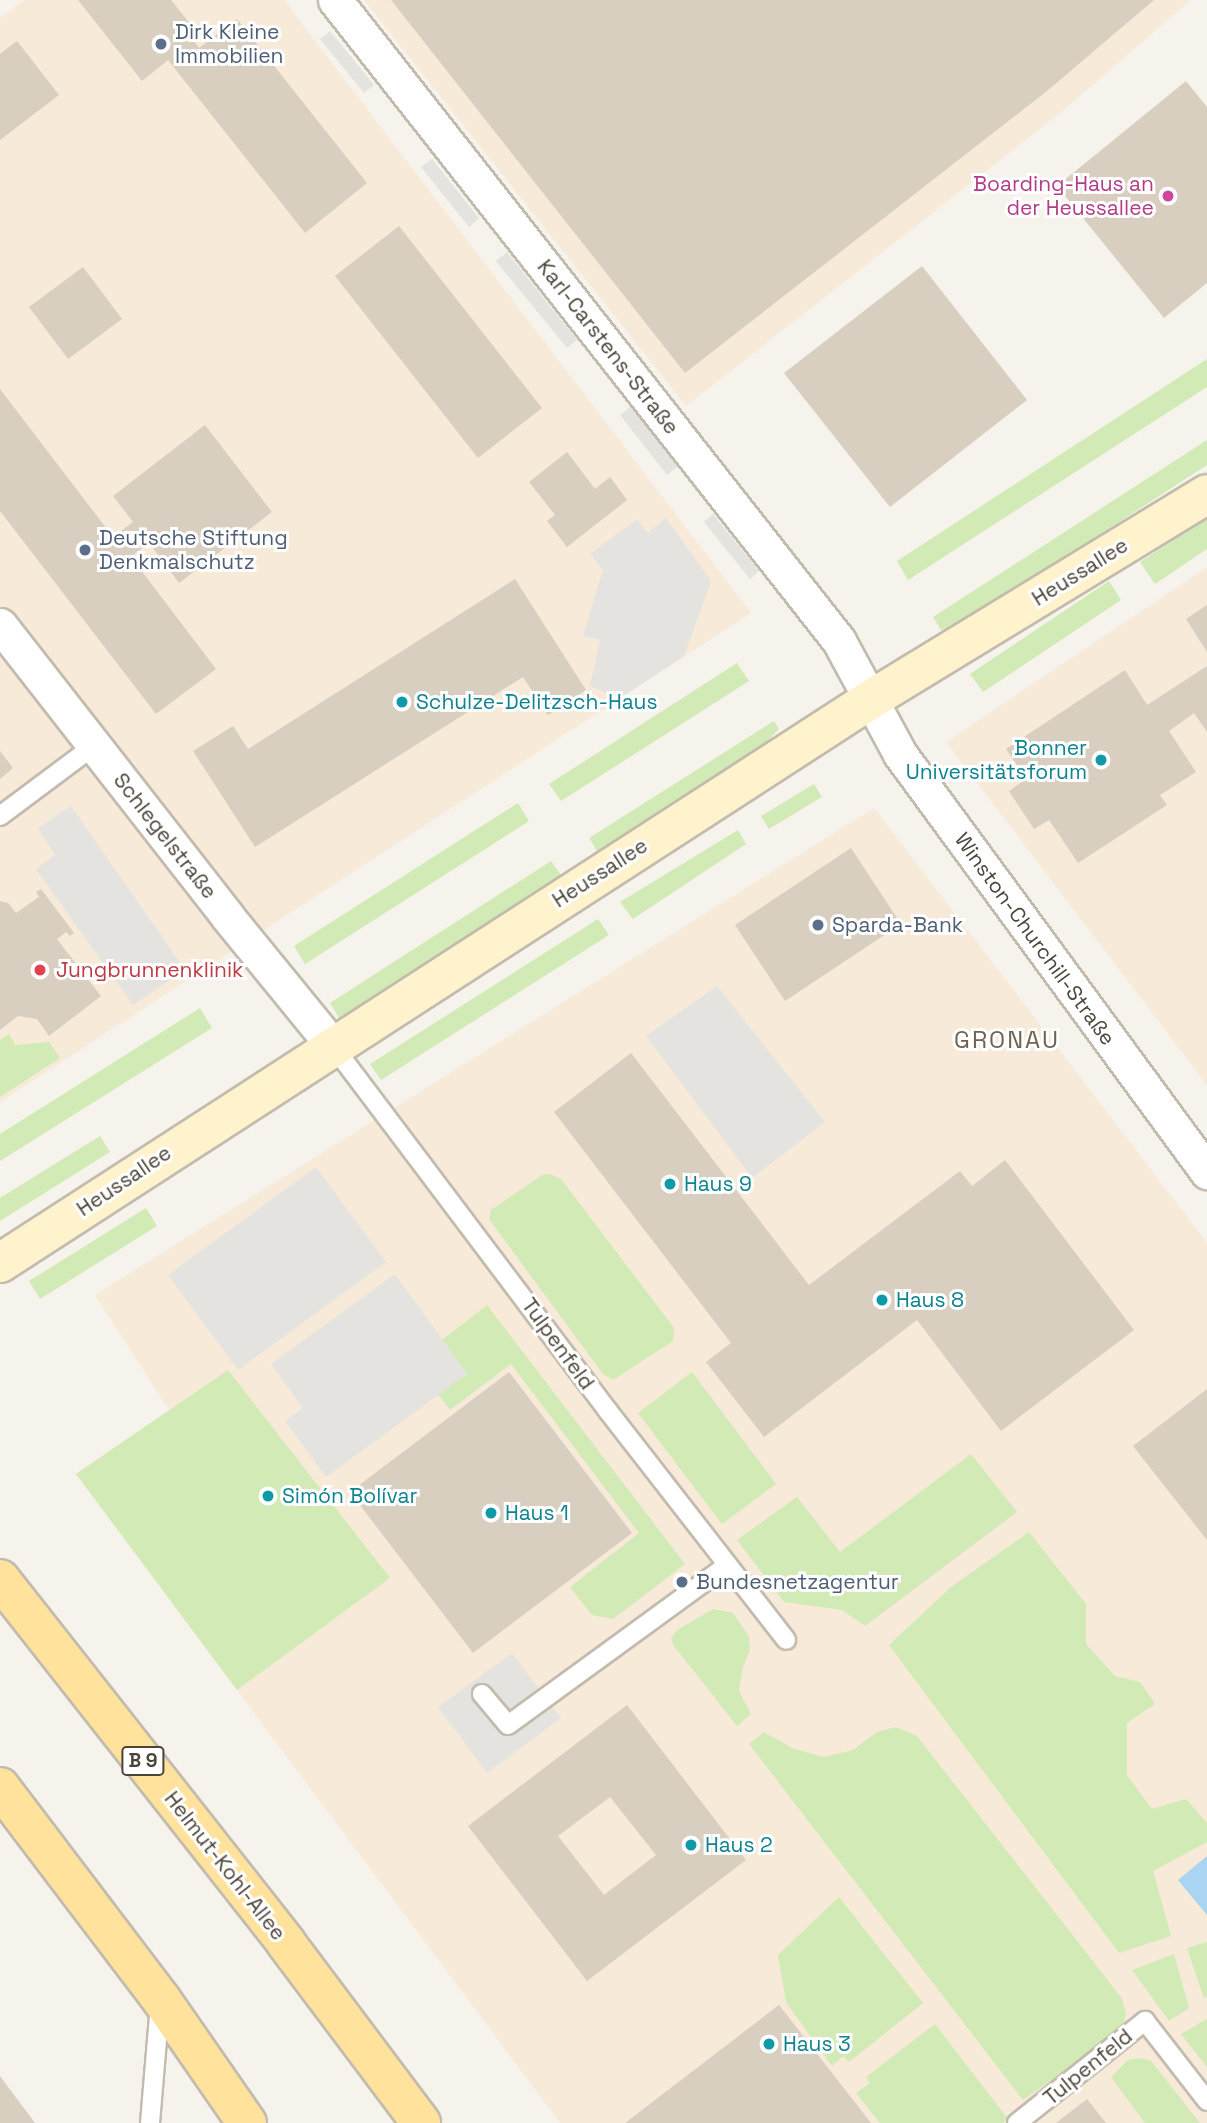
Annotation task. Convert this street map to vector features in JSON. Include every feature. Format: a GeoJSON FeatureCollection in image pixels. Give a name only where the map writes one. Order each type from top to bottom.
{"type":"FeatureCollection","features":[{"type":"Feature","properties":{"kind":"main road","name":"Helmut-Kohl-Allee"},"geometry":{"type":"LineString","coordinates":[[0,1579],[286,1943],[421,2123]]}},
{"type":"Feature","properties":{"kind":"main road"},"geometry":{"type":"LineString","coordinates":[[0,1787],[161,1999],[247,2123]]}},
{"type":"Feature","properties":{"kind":"street","name":"Karl-Carstens-Straße"},"geometry":{"type":"LineString","coordinates":[[335,0],[839,641],[870,700]]}},
{"type":"Feature","properties":{"kind":"street","name":"Heussallee"},"geometry":{"type":"LineString","coordinates":[[0,1263],[870,700],[1207,494]]}},
{"type":"Feature","properties":{"kind":"street","name":"Schlegelstraße"},"geometry":{"type":"LineString","coordinates":[[0,625],[227,916],[333,1046]]}},
{"type":"Feature","properties":{"kind":"street","name":"Winston-Churchill-Straße"},"geometry":{"type":"LineString","coordinates":[[870,700],[900,754],[1000,894],[1207,1172]]}},
{"type":"Feature","properties":{"kind":"lane"},"geometry":{"type":"LineString","coordinates":[[0,816],[95,745]]}},
{"type":"Feature","properties":{"kind":"lane","name":"Tulpenfeld"},"geometry":{"type":"LineString","coordinates":[[333,1046],[726,1566],[786,1640]]}},
{"type":"Feature","properties":{"kind":"lane"},"geometry":{"type":"LineString","coordinates":[[482,1694],[508,1725],[726,1566]]}},
{"type":"Feature","properties":{"kind":"lane"},"geometry":{"type":"LineString","coordinates":[[150,2123],[161,1999]]}},
{"type":"Feature","properties":{"kind":"lane","name":"Tulpenfeld"},"geometry":{"type":"LineString","coordinates":[[1017,2123],[1145,2021],[1207,2101]]}},
{"type":"Feature","properties":{"kind":"shaded area"},"geometry":{"type":"Polygon","coordinates":[[[24,0],[284,0],[751,613],[0,1102],[0,18],[24,0]]]}},
{"type":"Feature","properties":{"kind":"shaded area"},"geometry":{"type":"Polygon","coordinates":[[[364,0],[1191,0],[1060,113],[686,406],[364,0]]]}},
{"type":"Feature","properties":{"kind":"shaded area"},"geometry":{"type":"Polygon","coordinates":[[[330,31],[374,85],[364,93],[320,39],[330,31]]]}},
{"type":"Feature","properties":{"kind":"shaded area"},"geometry":{"type":"Polygon","coordinates":[[[432,159],[479,218],[469,227],[421,167],[432,159]]]}},
{"type":"Feature","properties":{"kind":"shaded area"},"geometry":{"type":"Polygon","coordinates":[[[507,252],[577,340],[567,348],[496,261],[507,252]]]}},
{"type":"Feature","properties":{"kind":"shaded area"},"geometry":{"type":"Polygon","coordinates":[[[631,406],[678,466],[667,475],[620,415],[631,406]]]}},
{"type":"Feature","properties":{"kind":"shaded area"},"geometry":{"type":"Polygon","coordinates":[[[713,514],[759,571],[750,579],[704,522],[713,514]]]}},
{"type":"Feature","properties":{"kind":"shaded area"},"geometry":{"type":"Polygon","coordinates":[[[666,518],[711,581],[684,656],[619,699],[590,686],[600,640],[583,636],[603,570],[590,554],[637,519],[648,533],[666,518]]]}},
{"type":"Feature","properties":{"kind":"shaded area"},"geometry":{"type":"Polygon","coordinates":[[[1207,567],[1207,1085],[946,742],[1207,567]]]}},
{"type":"Feature","properties":{"kind":"shaded area"},"geometry":{"type":"Polygon","coordinates":[[[71,806],[185,970],[133,1005],[36,869],[55,855],[38,828],[71,806]]]}},
{"type":"Feature","properties":{"kind":"shaded area","name":"Bundesnetzagentur"},"geometry":{"type":"Polygon","coordinates":[[[874,808],[1207,1243],[1207,2123],[560,2123],[76,1474],[169,1410],[95,1295],[874,808]]]}},
{"type":"Feature","properties":{"kind":"shaded area"},"geometry":{"type":"Polygon","coordinates":[[[717,986],[825,1122],[752,1178],[646,1036],[717,986]]]}},
{"type":"Feature","properties":{"kind":"shaded area"},"geometry":{"type":"Polygon","coordinates":[[[316,1167],[386,1262],[238,1370],[168,1275],[316,1167]]]}},
{"type":"Feature","properties":{"kind":"shaded area"},"geometry":{"type":"Polygon","coordinates":[[[395,1274],[467,1374],[326,1477],[285,1421],[303,1408],[271,1364],[395,1274]]]}},
{"type":"Feature","properties":{"kind":"shaded area"},"geometry":{"type":"Polygon","coordinates":[[[512,1653],[561,1718],[487,1773],[438,1707],[512,1653]]]}},
{"type":"Feature","properties":{"kind":"green space"},"geometry":{"type":"Polygon","coordinates":[[[1207,359],[1207,387],[908,580],[897,561],[1207,359]]]}},
{"type":"Feature","properties":{"kind":"green space"},"geometry":{"type":"Polygon","coordinates":[[[1207,440],[1207,465],[960,625],[941,630],[933,617],[1207,440]]]}},
{"type":"Feature","properties":{"kind":"green space"},"geometry":{"type":"Polygon","coordinates":[[[1207,518],[1207,549],[1155,584],[1140,562],[1207,518]]]}},
{"type":"Feature","properties":{"kind":"green space"},"geometry":{"type":"Polygon","coordinates":[[[1109,581],[1121,600],[983,692],[970,674],[1109,581]]]}},
{"type":"Feature","properties":{"kind":"green space"},"geometry":{"type":"Polygon","coordinates":[[[737,663],[749,681],[561,801],[549,784],[737,663]]]}},
{"type":"Feature","properties":{"kind":"green space"},"geometry":{"type":"Polygon","coordinates":[[[774,721],[779,729],[749,760],[600,856],[589,838],[774,721]]]}},
{"type":"Feature","properties":{"kind":"green space"},"geometry":{"type":"Polygon","coordinates":[[[814,784],[822,797],[769,829],[761,816],[814,784]]]}},
{"type":"Feature","properties":{"kind":"green space"},"geometry":{"type":"Polygon","coordinates":[[[518,803],[529,821],[305,964],[294,946],[518,803]]]}},
{"type":"Feature","properties":{"kind":"green space"},"geometry":{"type":"Polygon","coordinates":[[[738,830],[746,844],[633,919],[620,902],[738,830]]]}},
{"type":"Feature","properties":{"kind":"green space"},"geometry":{"type":"Polygon","coordinates":[[[551,861],[563,878],[341,1021],[330,1003],[551,861]]]}},
{"type":"Feature","properties":{"kind":"green space"},"geometry":{"type":"Polygon","coordinates":[[[598,919],[609,935],[381,1080],[370,1064],[598,919]]]}},
{"type":"Feature","properties":{"kind":"green space"},"geometry":{"type":"Polygon","coordinates":[[[200,1008],[212,1028],[0,1161],[0,1134],[200,1008]]]}},
{"type":"Feature","properties":{"kind":"green space"},"geometry":{"type":"Polygon","coordinates":[[[9,1034],[15,1045],[49,1042],[60,1058],[0,1097],[0,1040],[9,1034]]]}},
{"type":"Feature","properties":{"kind":"green space"},"geometry":{"type":"Polygon","coordinates":[[[100,1136],[110,1152],[0,1221],[0,1198],[100,1136]]]}},
{"type":"Feature","properties":{"kind":"green space"},"geometry":{"type":"Polygon","coordinates":[[[550,1174],[561,1179],[674,1328],[673,1341],[613,1380],[603,1374],[489,1219],[491,1210],[542,1175],[550,1174]]]}},
{"type":"Feature","properties":{"kind":"green space"},"geometry":{"type":"Polygon","coordinates":[[[146,1208],[157,1226],[40,1299],[29,1281],[146,1208]]]}},
{"type":"Feature","properties":{"kind":"green space"},"geometry":{"type":"Polygon","coordinates":[[[487,1305],[685,1564],[613,1619],[592,1615],[570,1587],[639,1533],[511,1364],[450,1410],[438,1394],[467,1374],[442,1340],[487,1305]]]}},
{"type":"Feature","properties":{"kind":"green space"},"geometry":{"type":"Polygon","coordinates":[[[228,1370],[390,1578],[237,1690],[76,1474],[228,1370]]]}},
{"type":"Feature","properties":{"kind":"green space"},"geometry":{"type":"Polygon","coordinates":[[[692,1372],[776,1484],[722,1524],[638,1413],[692,1372]]]}},
{"type":"Feature","properties":{"kind":"green space"},"geometry":{"type":"Polygon","coordinates":[[[971,1454],[1017,1512],[865,1626],[842,1610],[784,1602],[737,1540],[797,1497],[840,1552],[971,1454]]]}},
{"type":"Feature","properties":{"kind":"green space"},"geometry":{"type":"Polygon","coordinates":[[[1029,1532],[1086,1604],[1086,1644],[1115,1676],[1140,1682],[1155,1704],[1127,1723],[1127,1775],[1152,1809],[1186,1799],[1207,1823],[1207,1842],[1153,1871],[1171,1936],[1119,1953],[889,1645],[951,1587],[1029,1532]]]}},
{"type":"Feature","properties":{"kind":"green space"},"geometry":{"type":"Polygon","coordinates":[[[713,1609],[733,1613],[749,1636],[750,1649],[743,1667],[739,1691],[751,1714],[737,1726],[674,1646],[671,1638],[677,1630],[713,1609]]]}},
{"type":"Feature","properties":{"kind":"green space"},"geometry":{"type":"Polygon","coordinates":[[[896,1727],[917,1736],[1121,1997],[1126,2012],[1122,2031],[1023,2100],[749,1744],[764,1732],[792,1748],[823,1757],[853,1750],[877,1732],[896,1727]]]}},
{"type":"Feature","properties":{"kind":"green space"},"geometry":{"type":"Polygon","coordinates":[[[839,1897],[923,2003],[849,2062],[843,2056],[832,2066],[786,2002],[778,1955],[839,1897]]]}},
{"type":"Feature","properties":{"kind":"green space"},"geometry":{"type":"Polygon","coordinates":[[[1207,1942],[1207,1996],[1204,1999],[1187,1948],[1207,1942]]]}},
{"type":"Feature","properties":{"kind":"green space"},"geometry":{"type":"Polygon","coordinates":[[[1174,1954],[1189,2008],[1169,2021],[1132,1970],[1174,1954]]]}},
{"type":"Feature","properties":{"kind":"green space"},"geometry":{"type":"Polygon","coordinates":[[[1207,2019],[1207,2067],[1181,2034],[1207,2019]]]}},
{"type":"Feature","properties":{"kind":"green space"},"geometry":{"type":"Polygon","coordinates":[[[935,2024],[1008,2119],[1003,2123],[880,2123],[856,2093],[870,2083],[866,2077],[935,2024]]]}},
{"type":"Feature","properties":{"kind":"green space"},"geometry":{"type":"Polygon","coordinates":[[[1140,2058],[1151,2061],[1200,2123],[1145,2123],[1111,2077],[1128,2060],[1140,2058]]]}},
{"type":"Feature","properties":{"kind":"water"},"geometry":{"type":"Polygon","coordinates":[[[1207,1856],[1207,1915],[1178,1880],[1207,1856]]]}},
{"type":"Feature","properties":{"kind":"building"},"geometry":{"type":"Polygon","coordinates":[[[78,0],[171,0],[200,36],[194,41],[199,48],[237,19],[367,183],[305,233],[168,60],[142,81],[78,0]]]}},
{"type":"Feature","properties":{"kind":"building"},"geometry":{"type":"Polygon","coordinates":[[[391,0],[1154,0],[1047,91],[685,373],[391,0]]]}},
{"type":"Feature","properties":{"kind":"building"},"geometry":{"type":"Polygon","coordinates":[[[17,41],[59,95],[0,140],[0,54],[17,41]]]}},
{"type":"Feature","properties":{"kind":"building"},"geometry":{"type":"Polygon","coordinates":[[[1186,81],[1207,107],[1207,283],[1164,318],[1057,186],[1186,81]]]}},
{"type":"Feature","properties":{"kind":"building"},"geometry":{"type":"Polygon","coordinates":[[[399,226],[542,408],[478,458],[335,276],[399,226]]]}},
{"type":"Feature","properties":{"kind":"building"},"geometry":{"type":"Polygon","coordinates":[[[922,266],[1027,400],[890,507],[784,373],[922,266]]]}},
{"type":"Feature","properties":{"kind":"building"},"geometry":{"type":"Polygon","coordinates":[[[83,267],[122,319],[68,359],[29,307],[83,267]]]}},
{"type":"Feature","properties":{"kind":"building","name":"Deutsche Stiftung Denkmalschutz"},"geometry":{"type":"Polygon","coordinates":[[[0,389],[113,537],[133,522],[113,496],[205,425],[272,512],[179,583],[149,543],[131,557],[216,669],[156,714],[0,511],[0,389]]]}},
{"type":"Feature","properties":{"kind":"building"},"geometry":{"type":"Polygon","coordinates":[[[567,452],[595,489],[610,477],[627,500],[567,547],[547,521],[555,515],[529,482],[567,452]]]}},
{"type":"Feature","properties":{"kind":"building","name":"Schulze-Delitzsch-Haus"},"geometry":{"type":"Polygon","coordinates":[[[515,579],[586,690],[548,715],[523,677],[255,847],[193,751],[233,726],[248,749],[515,579]]]}},
{"type":"Feature","properties":{"kind":"building"},"geometry":{"type":"Polygon","coordinates":[[[1207,605],[1207,652],[1186,619],[1207,605]]]}},
{"type":"Feature","properties":{"kind":"building","name":"Bonner Universitätsforum"},"geometry":{"type":"Polygon","coordinates":[[[1207,666],[1207,732],[1194,713],[1169,731],[1196,772],[1160,795],[1167,805],[1078,863],[1049,820],[1034,829],[1009,791],[1026,779],[1006,749],[1125,670],[1147,705],[1207,666]]]}},
{"type":"Feature","properties":{"kind":"building"},"geometry":{"type":"Polygon","coordinates":[[[0,751],[13,768],[0,779],[0,751]]]}},
{"type":"Feature","properties":{"kind":"building","name":"Sparda-Bank"},"geometry":{"type":"Polygon","coordinates":[[[851,848],[901,924],[785,1001],[735,925],[851,848]]]}},
{"type":"Feature","properties":{"kind":"building","name":"Jungbrunnenklinik"},"geometry":{"type":"Polygon","coordinates":[[[41,889],[74,933],[70,936],[66,932],[57,939],[101,996],[49,1036],[37,1019],[18,1016],[0,1030],[0,901],[8,903],[16,913],[39,897],[36,892],[41,889]]]}},
{"type":"Feature","properties":{"kind":"building"},"geometry":{"type":"Polygon","coordinates":[[[631,1053],[809,1285],[960,1171],[972,1186],[1005,1160],[1134,1330],[1001,1431],[917,1320],[764,1437],[706,1362],[731,1343],[554,1112],[631,1053]]]}},
{"type":"Feature","properties":{"kind":"building","name":"Haus 1"},"geometry":{"type":"Polygon","coordinates":[[[509,1372],[632,1533],[473,1653],[350,1492],[509,1372]]]}},
{"type":"Feature","properties":{"kind":"building"},"geometry":{"type":"Polygon","coordinates":[[[1207,1389],[1207,1540],[1133,1446],[1207,1389]]]}},
{"type":"Feature","properties":{"kind":"building","name":"Haus 2"},"geometry":{"type":"Polygon","coordinates":[[[627,1705],[746,1860],[587,1981],[468,1826],[627,1705]],[[610,1797],[558,1836],[604,1895],[656,1855],[610,1797]]]}},
{"type":"Feature","properties":{"kind":"building","name":"Haus 3"},"geometry":{"type":"Polygon","coordinates":[[[779,2005],[871,2123],[625,2123],[779,2005]]]}},
{"type":"Feature","properties":{"kind":"building"},"geometry":{"type":"Polygon","coordinates":[[[0,2076],[35,2123],[0,2123],[0,2076]]]}},
{"type":"Feature","properties":{"kind":"building"},"geometry":{"type":"Polygon","coordinates":[[[1087,2099],[1106,2123],[1056,2123],[1087,2099]]]}},
{"type":"Feature","properties":{"kind":"place","name":"Dirk Kleine Immobilien"},"geometry":{"type":"Point","coordinates":[161,44]}},
{"type":"Feature","properties":{"kind":"place","name":"Boarding-Haus an der Heussallee"},"geometry":{"type":"Point","coordinates":[1168,196]}},
{"type":"Feature","properties":{"kind":"place","name":"Deutsche Stiftung Denkmalschutz"},"geometry":{"type":"Point","coordinates":[85,550]}},
{"type":"Feature","properties":{"kind":"place","name":"Schulze-Delitzsch-Haus"},"geometry":{"type":"Point","coordinates":[402,702]}},
{"type":"Feature","properties":{"kind":"place","name":"Bonner Universitätsforum"},"geometry":{"type":"Point","coordinates":[1101,760]}},
{"type":"Feature","properties":{"kind":"place","name":"Sparda-Bank"},"geometry":{"type":"Point","coordinates":[818,925]}},
{"type":"Feature","properties":{"kind":"place","name":"Jungbrunnenklinik"},"geometry":{"type":"Point","coordinates":[40,970]}},
{"type":"Feature","properties":{"kind":"place","name":"Haus 9"},"geometry":{"type":"Point","coordinates":[670,1184]}},
{"type":"Feature","properties":{"kind":"place","name":"Haus 8"},"geometry":{"type":"Point","coordinates":[882,1300]}},
{"type":"Feature","properties":{"kind":"place","name":"Simón Bolívar"},"geometry":{"type":"Point","coordinates":[268,1496]}},
{"type":"Feature","properties":{"kind":"place","name":"Haus 1"},"geometry":{"type":"Point","coordinates":[491,1513]}},
{"type":"Feature","properties":{"kind":"place","name":"Bundesnetzagentur"},"geometry":{"type":"Point","coordinates":[682,1582]}},
{"type":"Feature","properties":{"kind":"place","name":"Haus 2"},"geometry":{"type":"Point","coordinates":[691,1845]}},
{"type":"Feature","properties":{"kind":"place","name":"Haus 3"},"geometry":{"type":"Point","coordinates":[769,2044]}},
{"type":"Feature","properties":{"kind":"district","name":"GRONAU"},"geometry":{"type":"Point","coordinates":[1007,1040]}}]}
